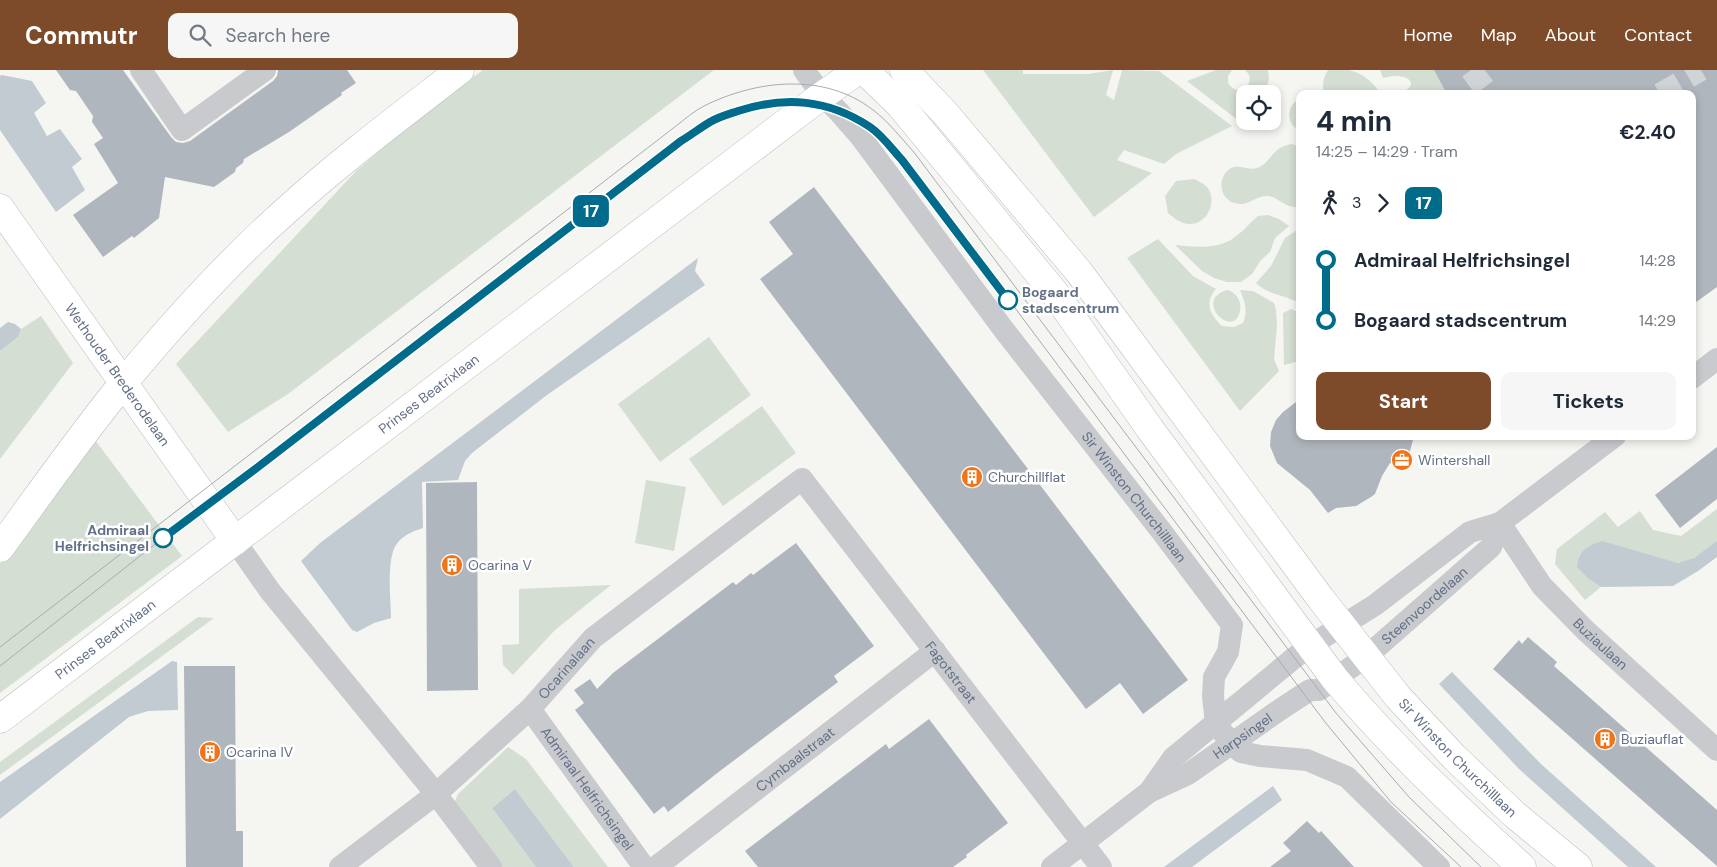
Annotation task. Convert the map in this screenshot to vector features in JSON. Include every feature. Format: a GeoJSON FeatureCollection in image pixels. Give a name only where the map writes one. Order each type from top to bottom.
{"type":"FeatureCollection","features":[{"type":"Feature","properties":{"kind":"street"},"geometry":{"type":"LineString","coordinates":[[141,70],[182,130],[265,70]]}},
{"type":"Feature","properties":{"kind":"street"},"geometry":{"type":"LineString","coordinates":[[0,548],[74,446],[123,383],[148,353],[218,278],[288,208],[359,148],[460,70]]}},
{"type":"Feature","properties":{"kind":"street","name":"Sir Winston Churchilllaan"},"geometry":{"type":"LineString","coordinates":[[804,70],[822,95],[860,136],[1004,330],[1156,524],[1232,625],[1228,652],[1214,678],[1213,696],[1216,724]]}},
{"type":"Feature","properties":{"kind":"street","name":"Prinses Beatrixlaan"},"geometry":{"type":"LineString","coordinates":[[0,719],[822,95],[858,70]]}},
{"type":"Feature","properties":{"kind":"street"},"geometry":{"type":"LineString","coordinates":[[864,70],[906,112],[1054,292],[1150,429],[1335,679],[1363,712],[1428,779],[1522,867]]}},
{"type":"Feature","properties":{"kind":"street","name":"Sir Winston Churchilllaan"},"geometry":{"type":"LineString","coordinates":[[904,70],[944,113],[1079,272],[1342,626],[1398,697],[1454,757],[1516,815],[1578,867]]}},
{"type":"Feature","properties":{"kind":"street","name":"Wethouder Brederodelaan"},"geometry":{"type":"LineString","coordinates":[[0,208],[235,541]]}},
{"type":"Feature","properties":{"kind":"street"},"geometry":{"type":"LineString","coordinates":[[1696,375],[1717,359]]}},
{"type":"Feature","properties":{"kind":"street","name":"Steenvoordelaan"},"geometry":{"type":"LineString","coordinates":[[1311,645],[1388,595],[1470,532],[1500,523],[1610,440]]}},
{"type":"Feature","properties":{"kind":"street","name":"Fagotstraat"},"geometry":{"type":"LineString","coordinates":[[802,479],[1101,867]]}},
{"type":"Feature","properties":{"kind":"street","name":"Ocarinalaan"},"geometry":{"type":"LineString","coordinates":[[340,867],[436,794],[530,709],[593,638],[802,479]]}},
{"type":"Feature","properties":{"kind":"street","name":"Steenvoordelaan"},"geometry":{"type":"LineString","coordinates":[[1335,679],[1367,656],[1491,547],[1500,523]]}},
{"type":"Feature","properties":{"kind":"street","name":"Buziaulaan"},"geometry":{"type":"LineString","coordinates":[[1500,523],[1542,586],[1585,630],[1717,750]]}},
{"type":"Feature","properties":{"kind":"street"},"geometry":{"type":"LineString","coordinates":[[235,541],[270,591],[436,794],[491,867]]}},
{"type":"Feature","properties":{"kind":"street","name":"Harpsingel"},"geometry":{"type":"LineString","coordinates":[[1149,792],[1173,758],[1311,645]]}},
{"type":"Feature","properties":{"kind":"street","name":"Cymbaalstraat"},"geometry":{"type":"LineString","coordinates":[[656,867],[935,651]]}},
{"type":"Feature","properties":{"kind":"street","name":"Harpsingel"},"geometry":{"type":"LineString","coordinates":[[1052,867],[1149,792],[1188,774],[1310,690],[1318,690],[1335,679]]}},
{"type":"Feature","properties":{"kind":"street","name":"Admiraal Helfrichsingel"},"geometry":{"type":"LineString","coordinates":[[530,709],[644,867]]}},
{"type":"Feature","properties":{"kind":"street"},"geometry":{"type":"LineString","coordinates":[[1216,724],[1232,744],[1242,752],[1307,760],[1347,777],[1439,867]]}},
{"type":"Feature","properties":{"kind":"shaded area"},"geometry":{"type":"Polygon","coordinates":[[[483,70],[714,70],[288,394],[228,432],[176,364],[357,170],[434,105],[483,70]]]}},
{"type":"Feature","properties":{"kind":"shaded area"},"geometry":{"type":"Polygon","coordinates":[[[983,70],[1023,70],[1023,74],[1088,74],[1113,70],[1106,95],[1114,100],[1122,70],[1159,71],[1232,126],[1176,154],[1164,164],[1124,150],[1117,160],[1152,173],[1094,217],[983,70]]]}},
{"type":"Feature","properties":{"kind":"shaded area"},"geometry":{"type":"Polygon","coordinates":[[[1216,70],[1232,70],[1228,76],[1228,83],[1236,89],[1236,119],[1187,81],[1216,70]]]}},
{"type":"Feature","properties":{"kind":"shaded area"},"geometry":{"type":"Polygon","coordinates":[[[1245,70],[1268,70],[1269,80],[1267,85],[1248,85],[1250,78],[1245,70]]]}},
{"type":"Feature","properties":{"kind":"shaded area"},"geometry":{"type":"Polygon","coordinates":[[[1328,70],[1348,70],[1363,76],[1378,90],[1323,90],[1325,76],[1328,70]]]}},
{"type":"Feature","properties":{"kind":"shaded area"},"geometry":{"type":"Polygon","coordinates":[[[1380,70],[1434,70],[1447,90],[1406,90],[1411,84],[1410,80],[1400,76],[1383,78],[1380,70]]]}},
{"type":"Feature","properties":{"kind":"shaded area"},"geometry":{"type":"Polygon","coordinates":[[[0,76],[32,81],[46,103],[34,113],[47,136],[60,129],[82,159],[72,167],[85,190],[56,212],[0,130],[0,76]]]}},
{"type":"Feature","properties":{"kind":"shaded area"},"geometry":{"type":"Polygon","coordinates":[[[1296,101],[1296,129],[1289,115],[1296,101]]]}},
{"type":"Feature","properties":{"kind":"shaded area"},"geometry":{"type":"Polygon","coordinates":[[[1291,144],[1296,145],[1296,207],[1289,206],[1268,196],[1243,204],[1233,203],[1227,199],[1221,184],[1226,172],[1234,167],[1254,169],[1261,166],[1282,147],[1291,144]]]}},
{"type":"Feature","properties":{"kind":"shaded area"},"geometry":{"type":"Polygon","coordinates":[[[1194,179],[1203,183],[1208,188],[1212,202],[1204,218],[1195,223],[1186,224],[1168,213],[1165,196],[1176,181],[1194,179]]]}},
{"type":"Feature","properties":{"kind":"shaded area"},"geometry":{"type":"Polygon","coordinates":[[[1268,215],[1279,219],[1289,226],[1275,238],[1270,252],[1261,260],[1252,274],[1241,282],[1227,282],[1214,278],[1202,271],[1175,245],[1206,247],[1221,244],[1238,235],[1258,216],[1268,215]]]}},
{"type":"Feature","properties":{"kind":"shaded area"},"geometry":{"type":"Polygon","coordinates":[[[1296,231],[1296,301],[1265,290],[1256,283],[1271,266],[1285,238],[1296,231]]]}},
{"type":"Feature","properties":{"kind":"shaded area"},"geometry":{"type":"Polygon","coordinates":[[[1158,239],[1193,276],[1216,289],[1212,294],[1209,304],[1214,317],[1222,326],[1234,327],[1243,323],[1245,306],[1240,290],[1253,291],[1274,303],[1277,326],[1274,359],[1279,371],[1240,411],[1127,258],[1158,239]]]}},
{"type":"Feature","properties":{"kind":"shaded area"},"geometry":{"type":"Polygon","coordinates":[[[698,258],[695,271],[705,285],[547,395],[472,453],[465,461],[458,480],[422,482],[423,528],[410,533],[399,541],[392,556],[390,566],[391,618],[374,623],[357,632],[352,630],[301,561],[320,543],[698,258]]]}},
{"type":"Feature","properties":{"kind":"shaded area"},"geometry":{"type":"Polygon","coordinates":[[[1227,290],[1236,295],[1240,304],[1240,311],[1236,319],[1231,322],[1218,316],[1213,302],[1217,295],[1227,290]]]}},
{"type":"Feature","properties":{"kind":"shaded area"},"geometry":{"type":"Polygon","coordinates":[[[1291,309],[1296,311],[1296,362],[1284,365],[1283,313],[1291,309]]]}},
{"type":"Feature","properties":{"kind":"shaded area"},"geometry":{"type":"Polygon","coordinates":[[[41,316],[73,363],[0,459],[0,351],[18,337],[21,329],[41,316]]]}},
{"type":"Feature","properties":{"kind":"shaded area"},"geometry":{"type":"Polygon","coordinates":[[[8,322],[15,324],[21,329],[18,337],[0,351],[0,328],[8,322]]]}},
{"type":"Feature","properties":{"kind":"shaded area"},"geometry":{"type":"Polygon","coordinates":[[[709,337],[751,395],[660,462],[618,404],[709,337]]]}},
{"type":"Feature","properties":{"kind":"shaded area"},"geometry":{"type":"Polygon","coordinates":[[[762,406],[796,453],[723,506],[689,459],[762,406]]]}},
{"type":"Feature","properties":{"kind":"shaded area"},"geometry":{"type":"Polygon","coordinates":[[[92,436],[182,556],[0,693],[0,564],[92,436]]]}},
{"type":"Feature","properties":{"kind":"shaded area"},"geometry":{"type":"Polygon","coordinates":[[[646,480],[686,487],[674,551],[635,543],[646,480]]]}},
{"type":"Feature","properties":{"kind":"shaded area"},"geometry":{"type":"Polygon","coordinates":[[[1717,509],[1717,541],[1701,553],[1684,562],[1671,562],[1589,579],[1601,587],[1585,600],[1555,564],[1557,549],[1605,512],[1618,527],[1640,511],[1653,530],[1681,536],[1717,509]]]}},
{"type":"Feature","properties":{"kind":"shaded area"},"geometry":{"type":"Polygon","coordinates":[[[1602,541],[1678,563],[1694,558],[1717,541],[1717,557],[1673,586],[1601,587],[1589,579],[1577,567],[1582,553],[1592,545],[1602,541]]]}},
{"type":"Feature","properties":{"kind":"shaded area"},"geometry":{"type":"Polygon","coordinates":[[[611,585],[555,630],[513,675],[503,665],[502,645],[519,644],[519,589],[611,585]]]}},
{"type":"Feature","properties":{"kind":"shaded area"},"geometry":{"type":"Polygon","coordinates":[[[198,617],[214,618],[0,775],[0,762],[198,617]]]}},
{"type":"Feature","properties":{"kind":"shaded area"},"geometry":{"type":"Polygon","coordinates":[[[172,661],[177,662],[178,710],[148,711],[129,717],[0,819],[0,782],[172,661]]]}},
{"type":"Feature","properties":{"kind":"shaded area"},"geometry":{"type":"Polygon","coordinates":[[[1452,672],[1541,764],[1656,867],[1628,867],[1519,769],[1439,684],[1452,672]]]}},
{"type":"Feature","properties":{"kind":"shaded area"},"geometry":{"type":"Polygon","coordinates":[[[508,747],[526,759],[608,867],[574,867],[515,789],[492,808],[536,867],[499,867],[452,808],[458,794],[508,747]]]}},
{"type":"Feature","properties":{"kind":"shaded area"},"geometry":{"type":"Polygon","coordinates":[[[1273,786],[1282,800],[1192,867],[1164,867],[1273,786]]]}},
{"type":"Feature","properties":{"kind":"shaded area"},"geometry":{"type":"Polygon","coordinates":[[[515,789],[574,867],[536,867],[492,808],[515,789]]]}},
{"type":"Feature","properties":{"kind":"building"},"geometry":{"type":"Polygon","coordinates":[[[56,70],[123,70],[171,137],[176,142],[183,143],[190,141],[273,81],[277,76],[278,70],[347,70],[356,83],[289,132],[244,159],[235,172],[214,187],[165,177],[159,218],[134,238],[132,236],[103,257],[73,215],[118,183],[94,144],[103,138],[92,122],[93,116],[76,91],[70,90],[56,70]]]}},
{"type":"Feature","properties":{"kind":"building"},"geometry":{"type":"Polygon","coordinates":[[[1434,70],[1717,70],[1717,287],[1696,302],[1696,90],[1445,90],[1434,70]]]}},
{"type":"Feature","properties":{"kind":"building","name":"Churchillflat"},"geometry":{"type":"Polygon","coordinates":[[[814,187],[1188,680],[1143,714],[1120,683],[1086,709],[760,279],[793,254],[769,222],[814,187]]]}},
{"type":"Feature","properties":{"kind":"building"},"geometry":{"type":"Polygon","coordinates":[[[1296,402],[1296,440],[1413,440],[1406,466],[1390,463],[1382,476],[1375,494],[1356,506],[1336,508],[1328,513],[1310,490],[1277,463],[1270,446],[1271,432],[1276,420],[1296,402]]]}},
{"type":"Feature","properties":{"kind":"building"},"geometry":{"type":"Polygon","coordinates":[[[1717,447],[1717,499],[1680,528],[1655,495],[1717,447]]]}},
{"type":"Feature","properties":{"kind":"building","name":"Ocarina V"},"geometry":{"type":"Polygon","coordinates":[[[477,482],[478,690],[427,691],[426,483],[477,482]]]}},
{"type":"Feature","properties":{"kind":"building"},"geometry":{"type":"Polygon","coordinates":[[[796,543],[874,646],[834,676],[838,682],[668,812],[664,806],[654,814],[575,710],[584,703],[574,690],[590,679],[597,689],[613,673],[733,582],[736,585],[751,573],[753,575],[796,543]]]}},
{"type":"Feature","properties":{"kind":"building","name":"Buziauflat"},"geometry":{"type":"Polygon","coordinates":[[[1528,637],[1557,662],[1554,666],[1717,810],[1717,866],[1493,669],[1519,640],[1522,644],[1528,637]]]}},
{"type":"Feature","properties":{"kind":"building","name":"Ocarina IV"},"geometry":{"type":"Polygon","coordinates":[[[184,666],[235,666],[236,831],[243,831],[243,867],[186,867],[184,666]]]}},
{"type":"Feature","properties":{"kind":"building"},"geometry":{"type":"Polygon","coordinates":[[[929,719],[1008,823],[966,855],[967,857],[953,867],[758,867],[745,851],[886,744],[889,749],[929,719]]]}},
{"type":"Feature","properties":{"kind":"building"},"geometry":{"type":"Polygon","coordinates":[[[1307,821],[1319,833],[1321,831],[1354,867],[1270,867],[1291,851],[1283,843],[1307,821]]]}},
{"type":"Feature","properties":{"kind":"tunnel"},"geometry":{"type":"LineString","coordinates":[[1471,70],[1486,90]]}},
{"type":"Feature","properties":{"kind":"tunnel"},"geometry":{"type":"LineString","coordinates":[[1667,90],[1701,70]]}},
{"type":"Feature","properties":{"kind":"tram line"},"geometry":{"type":"LineString","coordinates":[[0,647],[693,113],[724,97],[745,90],[790,84],[812,85],[854,98],[873,110],[889,124],[913,151],[1336,713],[1409,797],[1481,867]]}},
{"type":"Feature","properties":{"kind":"tram line","name":"17"},"geometry":{"type":"LineString","coordinates":[[163,538],[681,141],[711,121],[755,105],[800,101],[812,103],[833,109],[871,128],[887,142],[902,160],[1008,300]]}},
{"type":"Feature","properties":{"kind":"tram line"},"geometry":{"type":"LineString","coordinates":[[0,666],[163,538],[239,483],[681,141],[714,120],[742,109],[762,104],[800,102],[819,105],[854,119],[887,143],[1009,300],[1325,722],[1391,802],[1461,867]]}},
{"type":"Feature","properties":{"kind":"place","name":"Bogaard stadscentrum"},"geometry":{"type":"Point","coordinates":[1008,300]}},
{"type":"Feature","properties":{"kind":"place","name":"Wintershall"},"geometry":{"type":"Point","coordinates":[1402,460]}},
{"type":"Feature","properties":{"kind":"place","name":"Churchillflat"},"geometry":{"type":"Point","coordinates":[972,477]}},
{"type":"Feature","properties":{"kind":"place","name":"Admiraal Helfrichsingel"},"geometry":{"type":"Point","coordinates":[163,538]}},
{"type":"Feature","properties":{"kind":"place","name":"Ocarina V"},"geometry":{"type":"Point","coordinates":[452,565]}},
{"type":"Feature","properties":{"kind":"place","name":"Buziauflat"},"geometry":{"type":"Point","coordinates":[1605,739]}},
{"type":"Feature","properties":{"kind":"place","name":"Ocarina IV"},"geometry":{"type":"Point","coordinates":[210,752]}}]}
